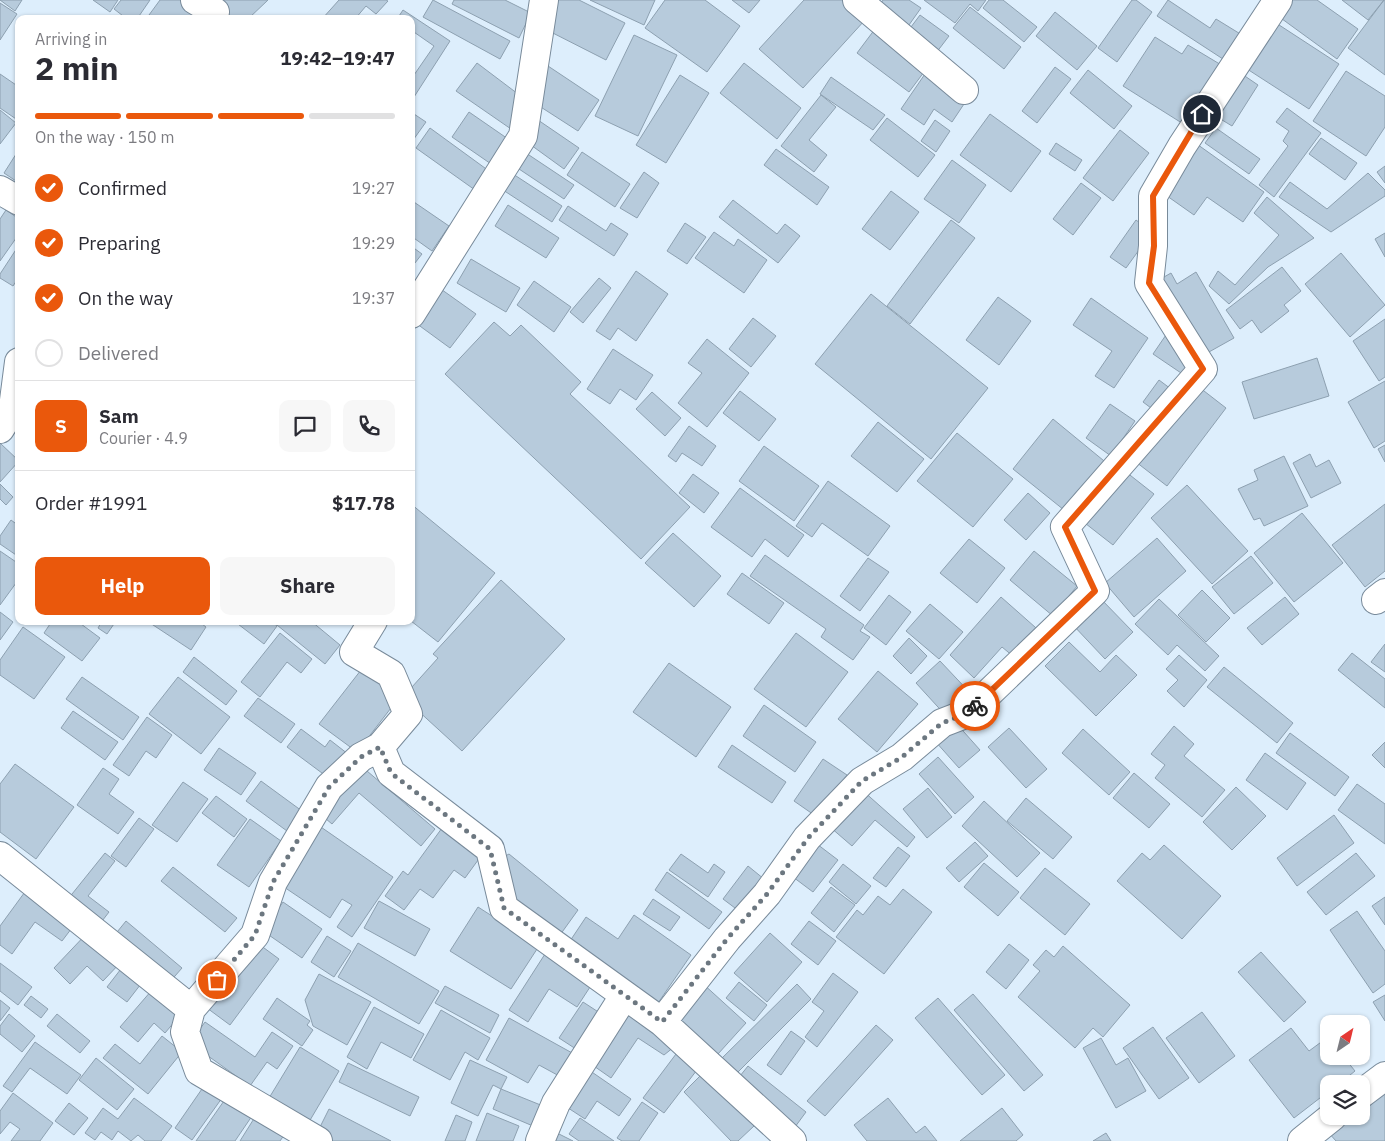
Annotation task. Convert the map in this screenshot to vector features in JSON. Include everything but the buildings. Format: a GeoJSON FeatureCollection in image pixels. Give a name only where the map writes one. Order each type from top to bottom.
{"type":"FeatureCollection","features":[{"type":"Feature","properties":{"kind":"street"},"geometry":{"type":"LineString","coordinates":[[195,0],[215,12],[214,15]]}},
{"type":"Feature","properties":{"kind":"street"},"geometry":{"type":"LineString","coordinates":[[415,308],[523,136],[544,0]]}},
{"type":"Feature","properties":{"kind":"street"},"geometry":{"type":"LineString","coordinates":[[856,0],[964,90]]}},
{"type":"Feature","properties":{"kind":"street"},"geometry":{"type":"LineString","coordinates":[[662,1022],[727,939],[767,894],[808,838],[862,781],[902,757],[942,723],[968,713],[1095,591],[1065,527],[1203,369],[1149,283],[1154,246],[1153,196],[1182,146],[1278,0]]}},
{"type":"Feature","properties":{"kind":"street"},"geometry":{"type":"LineString","coordinates":[[0,190],[15,199]]}},
{"type":"Feature","properties":{"kind":"street"},"geometry":{"type":"LineString","coordinates":[[0,429],[13,408],[15,393]]}},
{"type":"Feature","properties":{"kind":"street"},"geometry":{"type":"LineString","coordinates":[[318,1141],[199,1071],[185,1032],[191,1009],[255,935],[273,882],[329,787],[361,757],[380,747],[408,714],[391,674],[354,652],[371,625]]}},
{"type":"Feature","properties":{"kind":"street"},"geometry":{"type":"LineString","coordinates":[[380,747],[391,773],[490,849],[504,908],[662,1022],[792,1141]]}},
{"type":"Feature","properties":{"kind":"street"},"geometry":{"type":"LineString","coordinates":[[0,856],[191,1009]]}},
{"type":"Feature","properties":{"kind":"street"},"geometry":{"type":"LineString","coordinates":[[540,1141],[556,1103],[624,996]]}},
{"type":"Feature","properties":{"kind":"street"},"geometry":{"type":"LineString","coordinates":[[1370,1087],[1385,1076]]}},
{"type":"Feature","properties":{"kind":"street"},"geometry":{"type":"LineString","coordinates":[[1302,1141],[1322,1125]]}},
{"type":"Feature","properties":{"kind":"way so far"},"geometry":{"type":"LineString","coordinates":[[217,980],[255,935],[273,882],[329,787],[361,757],[380,747],[391,773],[490,849],[504,908],[662,1022],[727,939],[767,894],[808,838],[862,781],[902,757],[942,723],[968,713],[975,706]]}},
{"type":"Feature","properties":{"kind":"route"},"geometry":{"type":"LineString","coordinates":[[975,706],[1095,591],[1065,527],[1203,369],[1149,283],[1154,246],[1153,196],[1202,114]]}}]}
